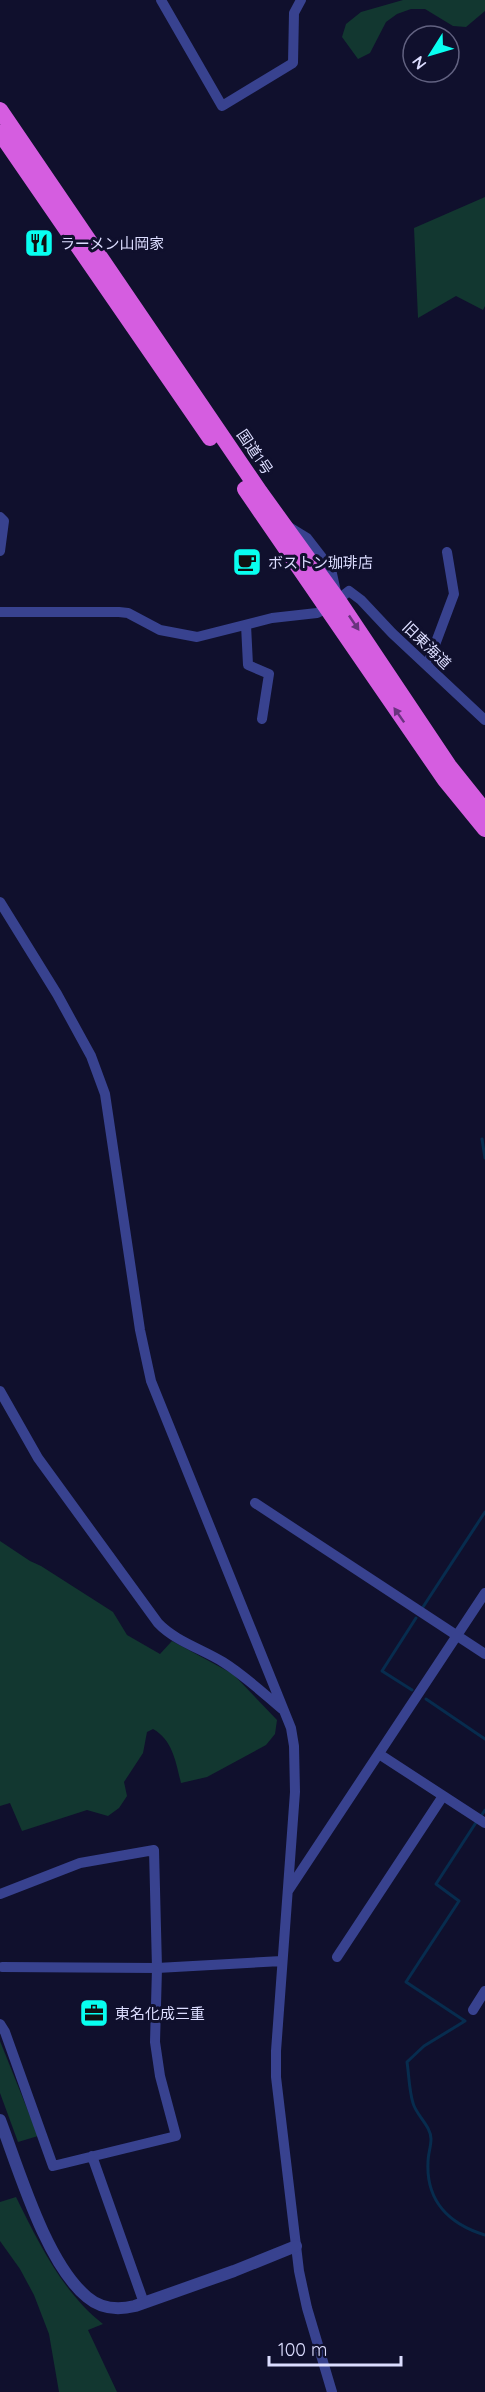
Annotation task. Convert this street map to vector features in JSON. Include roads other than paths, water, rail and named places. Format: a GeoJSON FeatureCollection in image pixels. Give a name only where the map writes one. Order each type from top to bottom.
{"type":"FeatureCollection","features":[{"type":"Feature","properties":{"kind":"highway","name":"国道1号"},"geometry":{"type":"LineString","coordinates":[[0,110],[45,187],[164,361],[338,600]]}},
{"type":"Feature","properties":{"kind":"highway","name":"国道1号"},"geometry":{"type":"LineString","coordinates":[[0,133],[45,187]]}},
{"type":"Feature","properties":{"kind":"highway","name":"国道1号"},"geometry":{"type":"LineString","coordinates":[[164,361],[338,600],[420,744],[475,806],[485,829]]}},
{"type":"Feature","properties":{"kind":"street"},"geometry":{"type":"LineString","coordinates":[[161,0],[222,106],[293,63],[294,13],[301,0]]}},
{"type":"Feature","properties":{"kind":"street"},"geometry":{"type":"LineString","coordinates":[[0,517],[4,521],[0,551]]}},
{"type":"Feature","properties":{"kind":"street"},"geometry":{"type":"LineString","coordinates":[[0,612],[119,612],[160,630],[197,638],[272,618],[317,613],[338,600],[331,569],[307,538],[284,524]]}},
{"type":"Feature","properties":{"kind":"street"},"geometry":{"type":"LineString","coordinates":[[427,666],[454,594],[447,552]]}},
{"type":"Feature","properties":{"kind":"street","name":"旧東海道"},"geometry":{"type":"LineString","coordinates":[[338,600],[362,600],[427,666],[485,720]]}},
{"type":"Feature","properties":{"kind":"street"},"geometry":{"type":"LineString","coordinates":[[246,625],[248,665],[269,674],[262,719]]}},
{"type":"Feature","properties":{"kind":"street"},"geometry":{"type":"LineString","coordinates":[[0,902],[57,994],[97,1069],[106,1104],[138,1319],[151,1381],[291,1728],[295,1792],[276,2077],[301,2286],[332,2392]]}},
{"type":"Feature","properties":{"kind":"street"},"geometry":{"type":"LineString","coordinates":[[0,1391],[38,1458],[158,1623],[166,1631],[241,1674],[284,1711]]}},
{"type":"Feature","properties":{"kind":"street"},"geometry":{"type":"LineString","coordinates":[[255,1503],[485,1654]]}},
{"type":"Feature","properties":{"kind":"street"},"geometry":{"type":"LineString","coordinates":[[288,1891],[485,1593]]}},
{"type":"Feature","properties":{"kind":"street"},"geometry":{"type":"LineString","coordinates":[[380,1754],[484,1823]]}},
{"type":"Feature","properties":{"kind":"street"},"geometry":{"type":"LineString","coordinates":[[337,1957],[443,1796]]}},
{"type":"Feature","properties":{"kind":"street"},"geometry":{"type":"LineString","coordinates":[[0,1894],[80,1863],[154,1850],[157,2061],[176,2136],[53,2166],[5,2032],[0,2024]]}},
{"type":"Feature","properties":{"kind":"street"},"geometry":{"type":"LineString","coordinates":[[1,1969],[157,1968],[282,1961]]}},
{"type":"Feature","properties":{"kind":"street"},"geometry":{"type":"LineString","coordinates":[[473,2010],[485,1991]]}},
{"type":"Feature","properties":{"kind":"street"},"geometry":{"type":"LineString","coordinates":[[0,2120],[46,2239],[81,2290],[94,2302],[115,2309],[144,2303],[296,2246]]}},
{"type":"Feature","properties":{"kind":"street"},"geometry":{"type":"LineString","coordinates":[[92,2156],[144,2303]]}},
{"type":"Feature","properties":{"kind":"waterway"},"geometry":{"type":"LineString","coordinates":[[482,1139],[485,1158]]}},
{"type":"Feature","properties":{"kind":"waterway"},"geometry":{"type":"LineString","coordinates":[[423,1607],[485,1512]]}},
{"type":"Feature","properties":{"kind":"waterway"},"geometry":{"type":"LineString","coordinates":[[412,1690],[382,1671],[416,1618]]}},
{"type":"Feature","properties":{"kind":"waterway"},"geometry":{"type":"LineString","coordinates":[[426,1699],[485,1739]]}},
{"type":"Feature","properties":{"kind":"waterway"},"geometry":{"type":"LineString","coordinates":[[481,1816],[485,1810]]}},
{"type":"Feature","properties":{"kind":"waterway"},"geometry":{"type":"LineString","coordinates":[[477,1821],[436,1884],[459,1901],[406,1982],[465,2021],[424,2046],[407,2062],[413,2103],[430,2134],[428,2176],[431,2188],[442,2209],[451,2217],[485,2235]]}},
{"type":"Feature","properties":{"kind":"place","name":"ラーメン山岡家"},"geometry":{"type":"Point","coordinates":[39,243]}},
{"type":"Feature","properties":{"kind":"place","name":"ボストン珈琲店"},"geometry":{"type":"Point","coordinates":[247,562]}},
{"type":"Feature","properties":{"kind":"place","name":"東名化成三重"},"geometry":{"type":"Point","coordinates":[94,2013]}}]}
